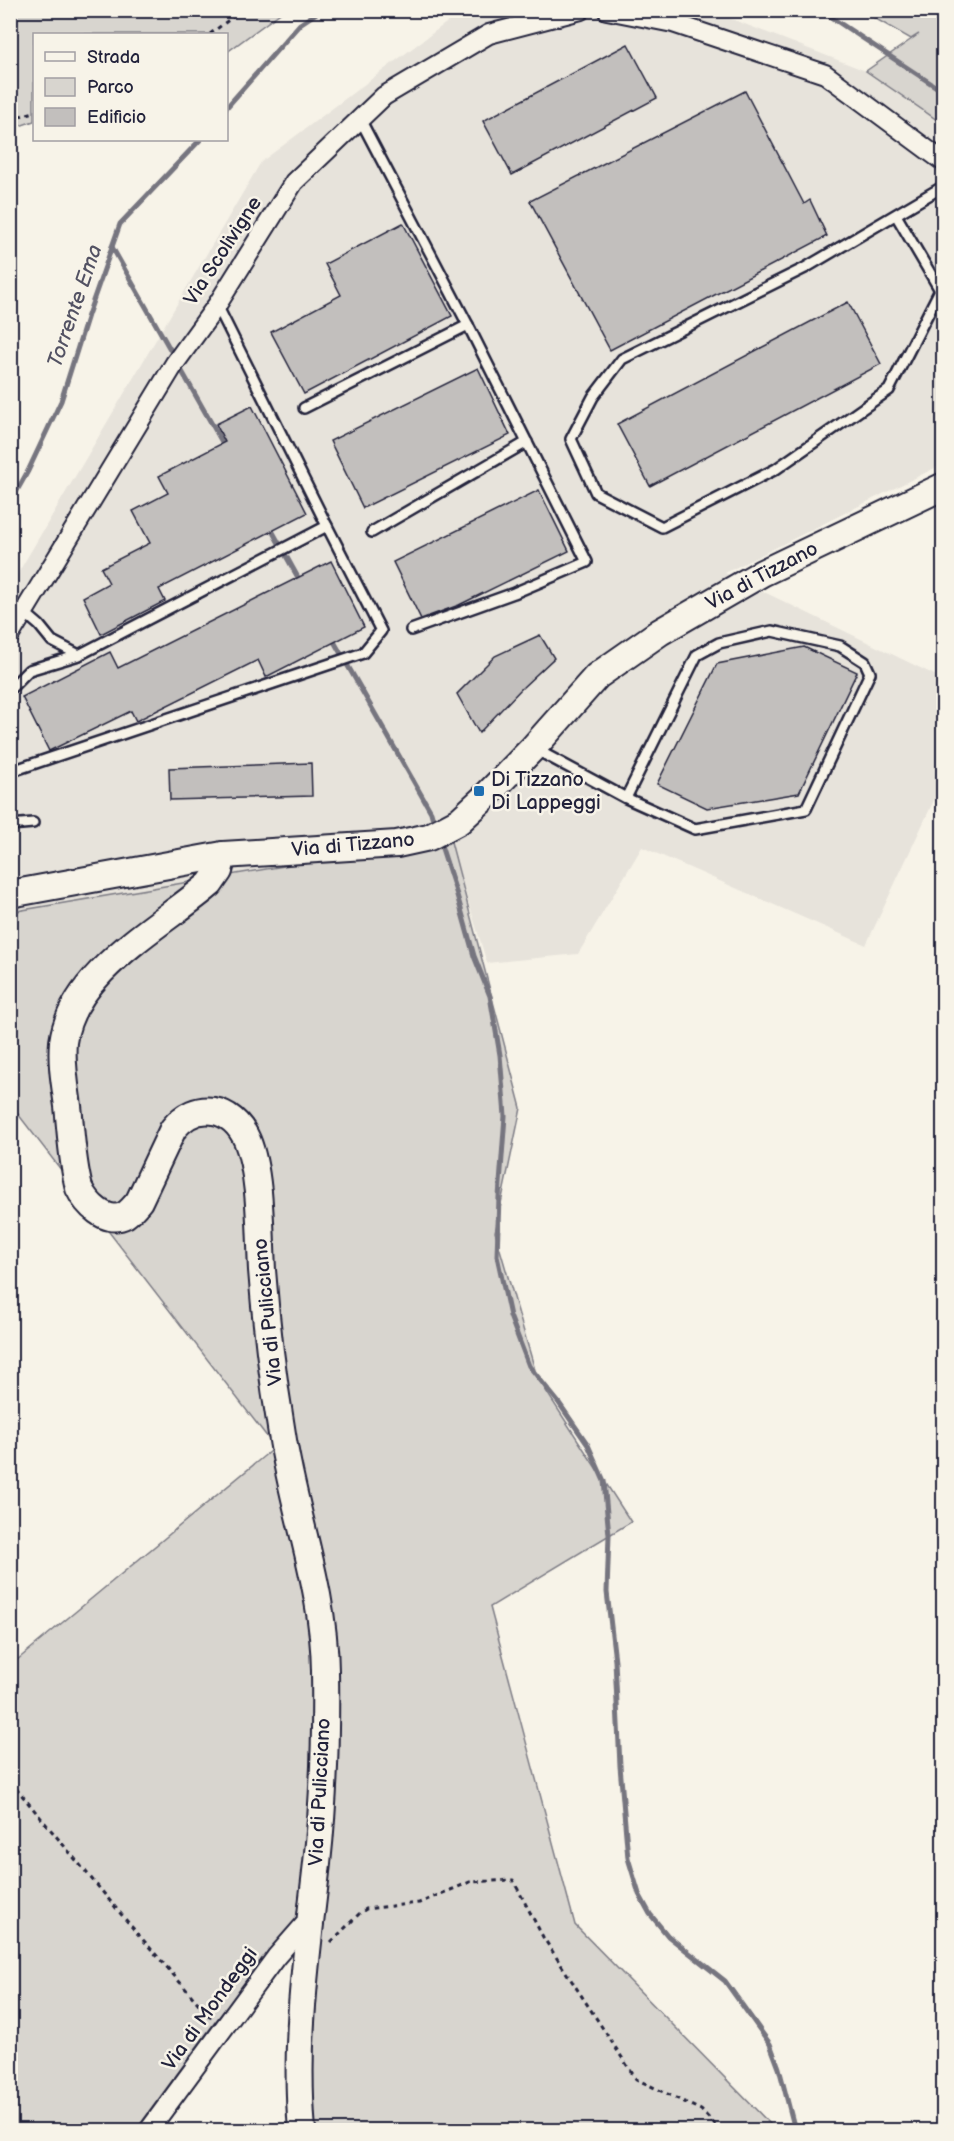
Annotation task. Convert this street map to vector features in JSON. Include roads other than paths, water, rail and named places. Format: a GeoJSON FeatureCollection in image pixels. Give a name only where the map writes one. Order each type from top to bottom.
{"type":"FeatureCollection","features":[{"type":"Feature","properties":{"kind":"street","name":"Via Scolivigne"},"geometry":{"type":"LineString","coordinates":[[10,635],[175,363],[217,305],[294,182],[384,96],[489,34],[581,10]]}},
{"type":"Feature","properties":{"kind":"street"},"geometry":{"type":"LineString","coordinates":[[607,10],[673,23],[825,74],[944,162]]}},
{"type":"Feature","properties":{"kind":"street","name":"Via di Tizzano"},"geometry":{"type":"LineString","coordinates":[[10,894],[223,855],[397,844],[437,832],[459,821],[485,797],[533,748],[597,676],[660,632],[762,573],[944,486]]}},
{"type":"Feature","properties":{"kind":"street","name":"Via di Pulicciano"},"geometry":{"type":"LineString","coordinates":[[223,855],[219,871],[210,884],[134,943],[107,966],[92,984],[70,1016],[63,1042],[62,1061],[79,1188],[84,1198],[100,1212],[116,1217],[123,1216],[132,1210],[173,1129],[190,1113],[208,1110],[224,1115],[241,1130],[249,1148],[255,1175],[265,1302],[282,1435],[314,1575],[324,1640],[324,1758],[320,1828],[301,2010],[299,2056],[302,2130]]}},
{"type":"Feature","properties":{"kind":"street","name":"Via di Mondeggi"},"geometry":{"type":"LineString","coordinates":[[149,2130],[276,1957],[311,1917]]}},
{"type":"Feature","properties":{"kind":"lane"},"geometry":{"type":"LineString","coordinates":[[360,119],[468,325],[587,562],[514,593],[411,630]]}},
{"type":"Feature","properties":{"kind":"lane"},"geometry":{"type":"LineString","coordinates":[[896,215],[940,290],[889,390],[776,469],[662,527],[596,493],[571,439],[593,397],[622,359],[805,268],[944,186]]}},
{"type":"Feature","properties":{"kind":"lane"},"geometry":{"type":"LineString","coordinates":[[10,769],[12,771],[363,653],[381,631],[217,305]]}},
{"type":"Feature","properties":{"kind":"lane"},"geometry":{"type":"LineString","coordinates":[[304,408],[468,325]]}},
{"type":"Feature","properties":{"kind":"lane"},"geometry":{"type":"LineString","coordinates":[[372,531],[527,442]]}},
{"type":"Feature","properties":{"kind":"lane"},"geometry":{"type":"LineString","coordinates":[[10,689],[29,670],[79,655],[327,526]]}},
{"type":"Feature","properties":{"kind":"lane"},"geometry":{"type":"LineString","coordinates":[[25,613],[52,641],[79,655]]}},
{"type":"Feature","properties":{"kind":"lane"},"geometry":{"type":"LineString","coordinates":[[533,748],[626,798],[696,830],[806,809],[870,673],[865,662],[840,646],[772,631],[719,643],[697,655],[626,798]]}},
{"type":"Feature","properties":{"kind":"lane"},"geometry":{"type":"LineString","coordinates":[[10,825],[33,823]]}},
{"type":"Feature","properties":{"kind":"waterway","name":"Torrente Ema"},"geometry":{"type":"LineString","coordinates":[[228,106],[300,24],[321,10]]}},
{"type":"Feature","properties":{"kind":"waterway","name":"Torrente Ema"},"geometry":{"type":"LineString","coordinates":[[820,10],[944,92]]}},
{"type":"Feature","properties":{"kind":"waterway","name":"Torrente Ema"},"geometry":{"type":"LineString","coordinates":[[10,503],[61,401],[120,224],[199,141]]}},
{"type":"Feature","properties":{"kind":"waterway"},"geometry":{"type":"LineString","coordinates":[[112,247],[175,358]]}},
{"type":"Feature","properties":{"kind":"waterway"},"geometry":{"type":"LineString","coordinates":[[179,366],[226,449]]}},
{"type":"Feature","properties":{"kind":"waterway"},"geometry":{"type":"LineString","coordinates":[[269,525],[301,583]]}},
{"type":"Feature","properties":{"kind":"waterway"},"geometry":{"type":"LineString","coordinates":[[332,638],[431,812],[435,827]]}},
{"type":"Feature","properties":{"kind":"waterway"},"geometry":{"type":"LineString","coordinates":[[439,839],[474,956],[490,996],[500,1055],[505,1116],[497,1256],[510,1316],[529,1366],[559,1403],[588,1445],[604,1481],[609,1535],[607,1592],[615,1661],[620,1766],[628,1858],[639,1894],[650,1914],[668,1936],[725,1981],[770,2044],[779,2068],[795,2130]]}},
{"type":"Feature","properties":{"kind":"place","name":"Di Tizzano Di Lappeggi"},"geometry":{"type":"Point","coordinates":[479,791]}}]}
